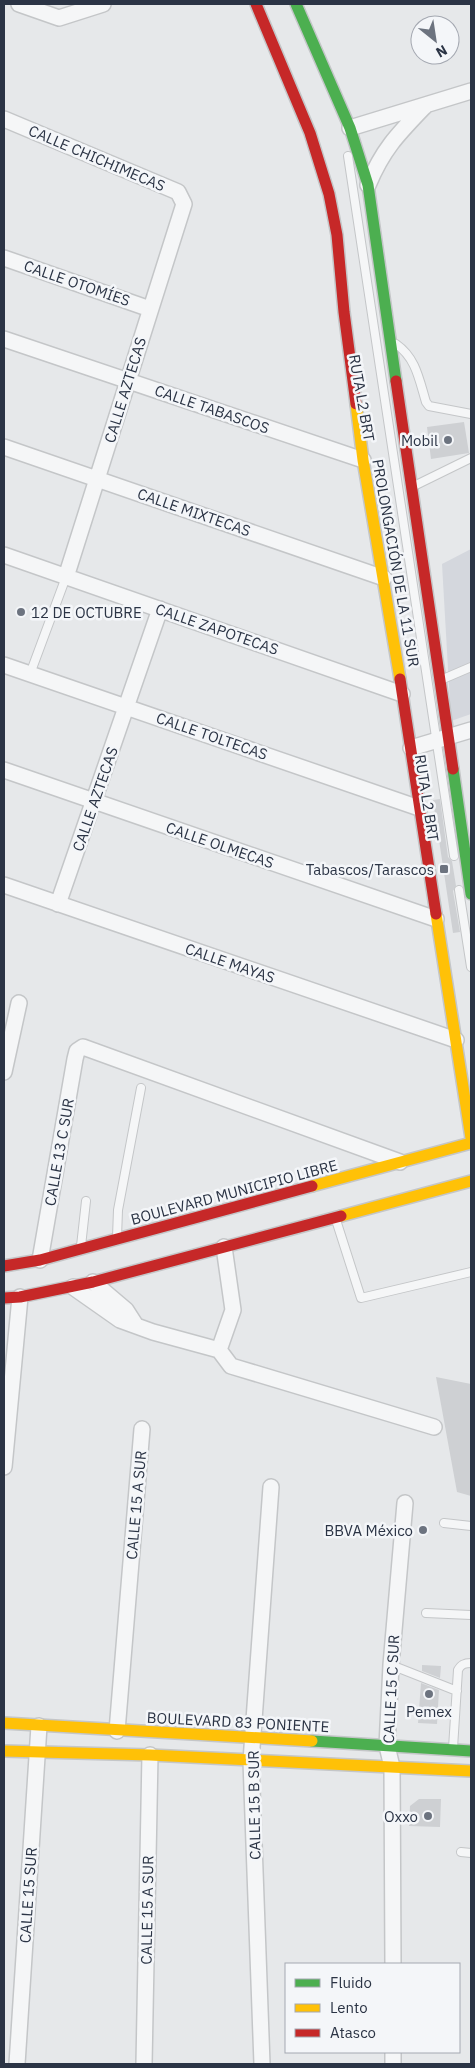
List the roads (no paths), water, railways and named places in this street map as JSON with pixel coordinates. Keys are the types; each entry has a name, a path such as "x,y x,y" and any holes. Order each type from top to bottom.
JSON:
{"main road":[{"name":"PROLONGACIÓN DE LA 11 SUR","path":"256,4 310,133 328,194 337,235 344,312 384,578 406,688 420,808 436,919 471,1138"},
{"name":"PROLONGACIÓN DE LA 11 SUR","path":"296,4 350,128 368,185 440,680 442,738 471,894"},
{"name":"BOULEVARD MUNICIPIO LIBRE","path":"4,1266 40,1260 117,1240 471,1142"},
{"path":"4,1298 20,1297 93,1282 471,1181"},
{"name":"BOULEVARD 83 PONIENTE","path":"4,1723 471,1751"},
{"path":"4,1751 150,1755 471,1771"}],"street":[{"path":"19,4 59,18 102,4"},
{"path":"350,128 471,92"},
{"path":"368,185 378,161 390,143 426,105"},
{"name":"CALLE CHICHIMECAS","path":"4,119 178,192 184,204"},
{"name":"CALLE AZTECAS","path":"66,577 184,204"},
{"name":"CALLE OTOMÍES","path":"4,258 150,309"},
{"name":"CALLE TABASCOS","path":"4,339 128,381 367,455"},
{"name":"CALLE MIXTECAS","path":"4,447 384,578"},
{"name":"CALLE ZAPOTECAS","path":"4,555 160,610 406,688"},
{"name":"CALLE AZTECAS","path":"58,904 160,610"},
{"name":"CALLE TOLTECAS","path":"4,665 420,808"},
{"path":"414,747 471,730"},
{"name":"CALLE OLMECAS","path":"4,770 436,919"},
{"name":"CALLE MAYAS","path":"4,885 456,1040"},
{"path":"4,1072 19,1003"},
{"name":"CALLE 13 C SUR","path":"40,1260 75,1059 77,1051 83,1047 400,1162"},
{"path":"218,1350 233,1310 224,1247"},
{"path":"93,1282 126,1310 135,1324"},
{"path":"73,1287 120,1320 153,1332 218,1350 232,1366 434,1427"},
{"path":"4,1467 20,1297"},
{"name":"CALLE 15 A SUR","path":"117,1731 142,1429"},
{"name":"CALLE 15 B SUR","path":"262,2064 251,1761 271,1487"},
{"name":"CALLE 15 C SUR","path":"393,1963 392,1767 387,1746 391,1665 405,1503"},
{"name":"CALLE 15 SUR","path":"17,2064 39,1726"},
{"name":"CALLE 15 A SUR","path":"144,2064 150,1755"}],"lane":[{"name":"RUTA L2 BRT","path":"346,144 442,738 456,868"},
{"name":"RUTA L2 BRT","path":"334,182 339,199 351,334 367,455"},
{"path":"391,340 412,358 426,402 430,406 471,414"},
{"path":"412,487 471,458"},
{"path":"30,674 66,577"},
{"path":"440,680 471,667"},
{"name":"RUTA L2 BRT","path":"414,747 432,830"},
{"path":"457,878 471,967"},
{"path":"117,1240 118,1210 141,1088"},
{"path":"81,1249 86,1201"},
{"path":"335,1218 361,1298 471,1272"},
{"path":"444,1523 471,1526"},
{"path":"426,1613 471,1616"},
{"path":"453,1750 456,1692 460,1666 465,1663 471,1663"},
{"path":"391,1665 456,1692"},
{"path":"461,1852 471,1853"}],"place":[{"name":"Mobil","path":"448,440"},
{"name":"12 DE OCTUBRE","path":"21,612"},
{"name":"Tabascos/Tarascos","path":"444,869"},
{"name":"BBVA México","path":"423,1530"},
{"name":"Pemex","path":"429,1694"},
{"name":"Oxxo","path":"428,1816"}]}
